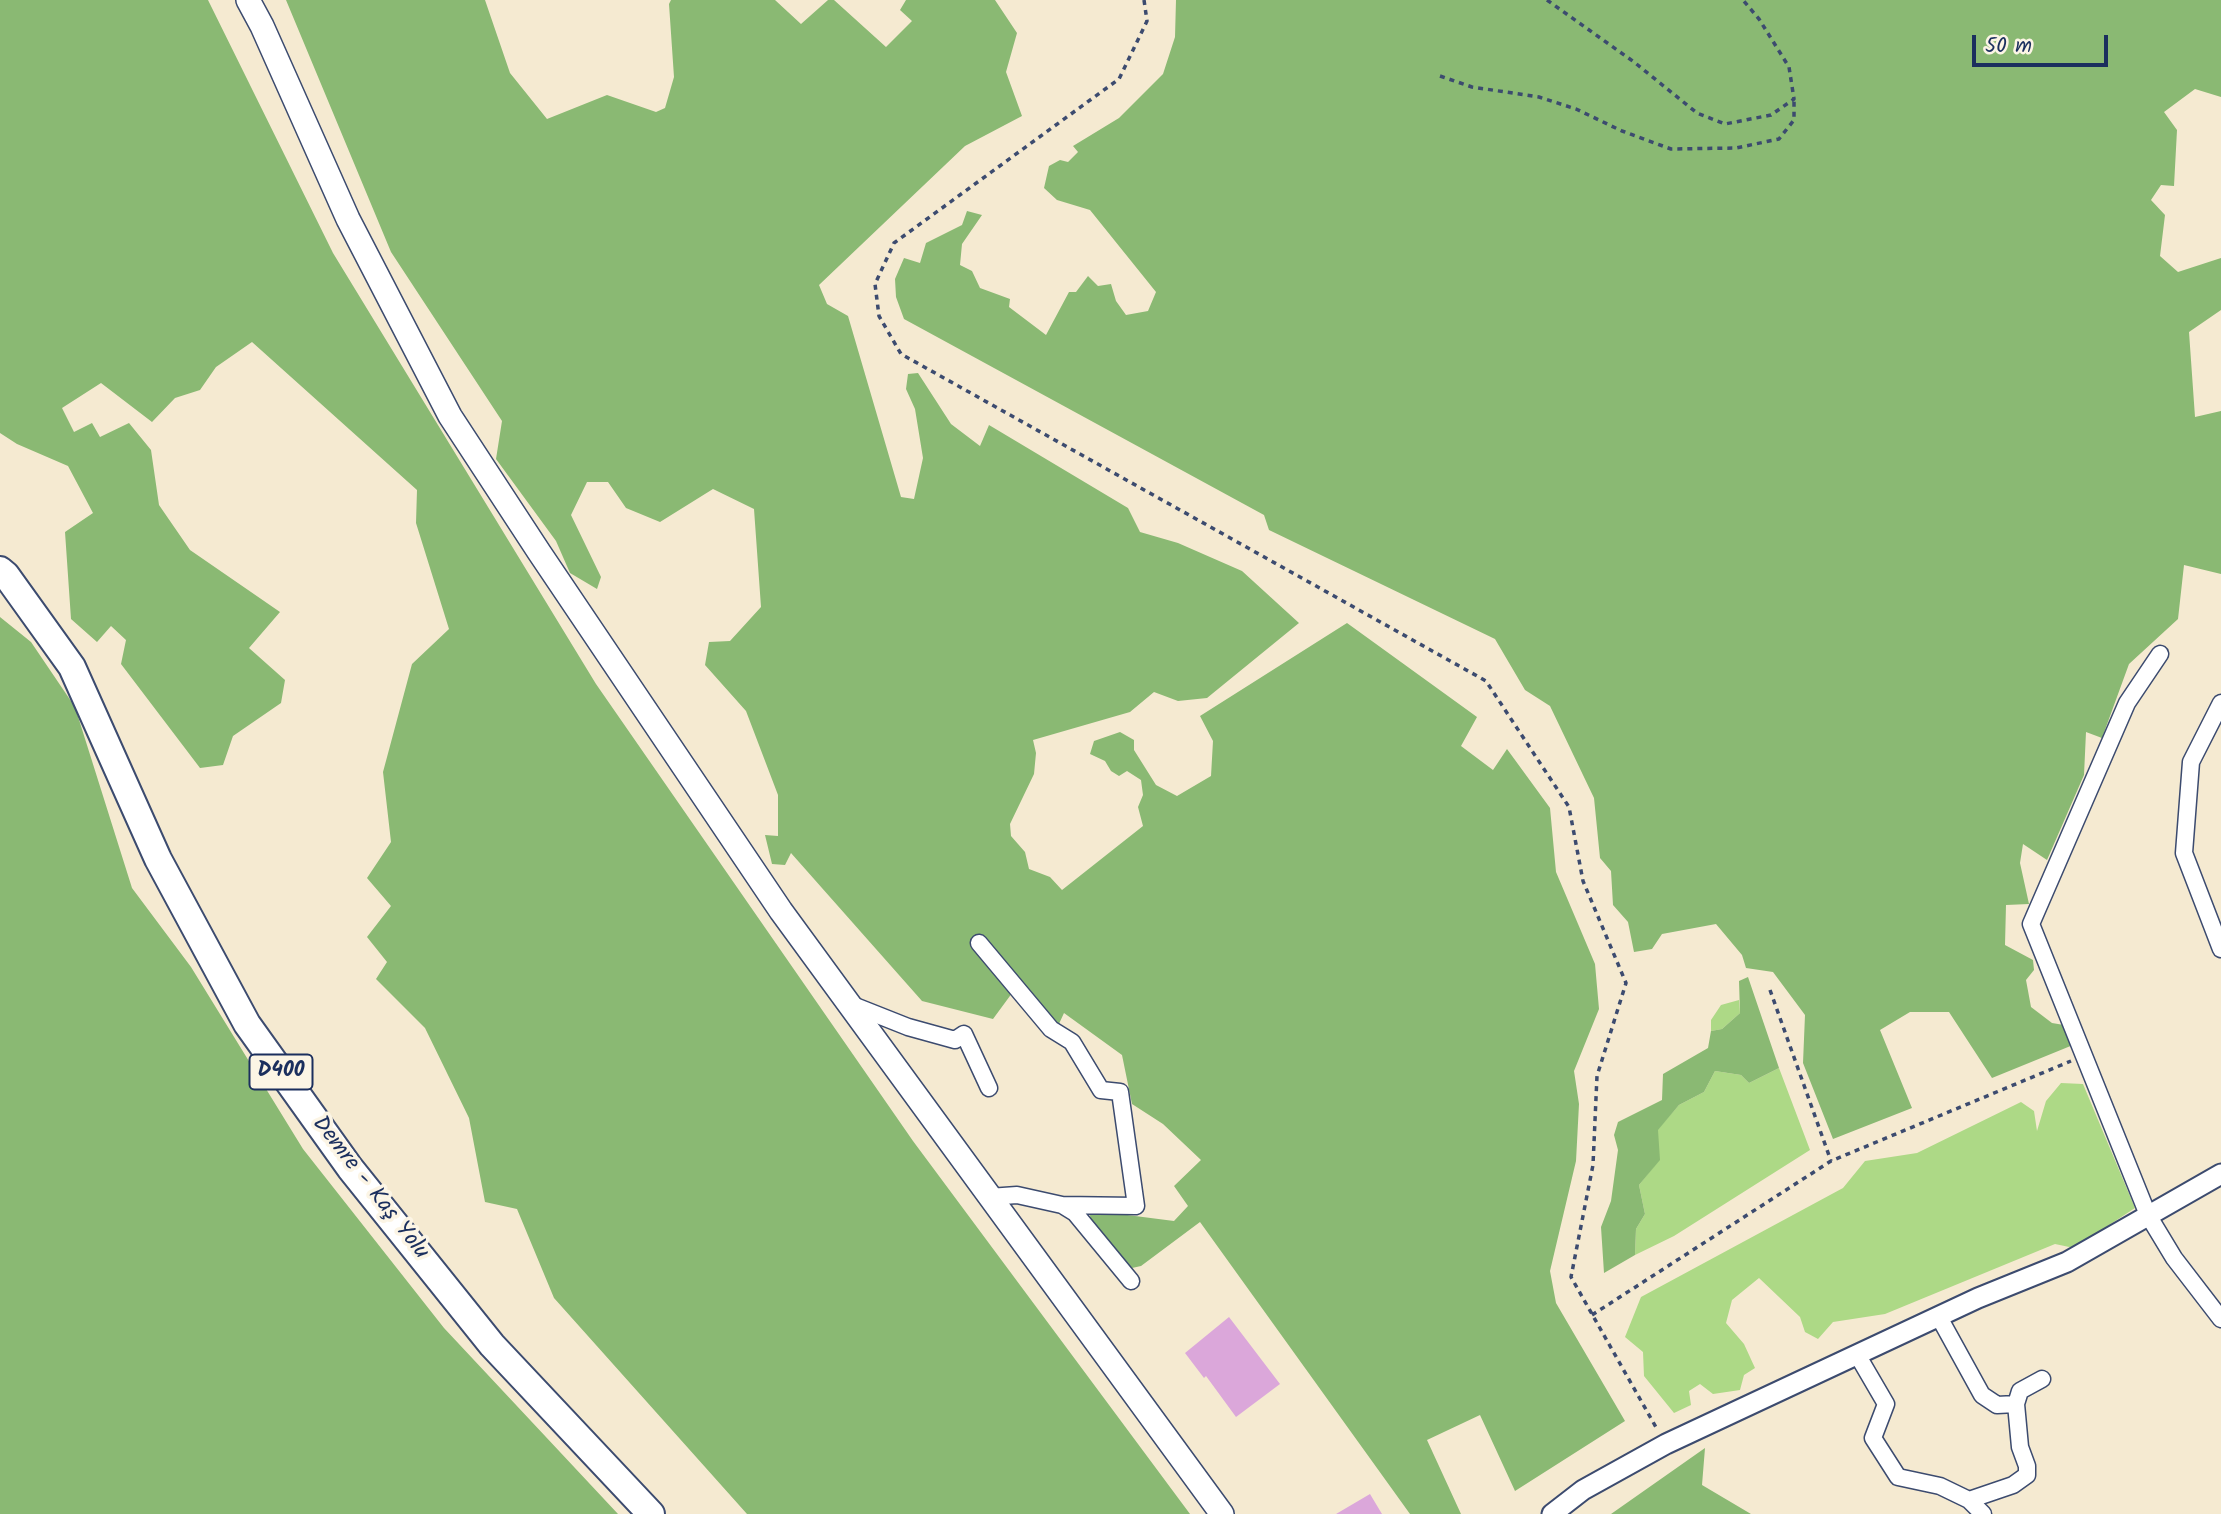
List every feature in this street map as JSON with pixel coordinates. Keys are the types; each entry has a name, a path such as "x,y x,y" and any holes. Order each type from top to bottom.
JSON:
{"highway":[{"name":"Demre - Kaş Yolu","path":"0,570 72,667 158,859 247,1024 350,1168 492,1345 651,1514"}],"main road":[{"path":"248,0 348,219 450,416 780,911 1222,1514"}],"street":[{"path":"2160,654 2127,703 2031,924 2148,1215 2174,1258 2221,1319"},
{"path":"2221,703 2191,762 2184,853 2221,949"},
{"path":"979,943 1051,1029 1072,1042 1101,1090 1120,1092 1136,1206 1062,1205 1017,1195 989,1197"},
{"path":"848,1003 955,1040 964,1034 989,1088"},
{"path":"1552,1514 1583,1490 1666,1444 1978,1298 2067,1262 2221,1174"},
{"path":"1062,1205 1075,1213 1131,1280"},
{"path":"1939,1317 1982,1395 1997,1405 2016,1404"},
{"path":"1858,1356 1886,1404 1873,1438 1898,1477 1940,1486 1969,1500 1983,1514"},
{"path":"1969,1500 2013,1485 2027,1475 2027,1466 2020,1447 2016,1404 2020,1391 2042,1379"}],"path":[{"path":"1144,0 1147,21 1119,79 894,243 875,284 879,316 901,354 1486,681 1569,807 1583,881 1626,983 1597,1076 1592,1165 1571,1277 1666,1444"},
{"path":"1547,0 1634,62 1697,113 1726,124 1771,115 1794,99"},
{"path":"1440,76 1472,86 1539,97 1576,109 1622,131 1671,149 1736,148 1779,139 1794,120 1789,67 1759,19 1743,0"},
{"path":"1770,990 1831,1161"},
{"path":"1592,1315 1831,1161 2084,1056"}],"green space":[{"path":"0,0 208,0 333,253 596,684 913,1141 1190,1514 747,1514 554,1298 517,1209 485,1202 469,1118 425,1028 376,979 387,962 367,937 391,906 367,878 391,842 383,772 412,664 449,629 416,523 417,490 252,342 216,367 200,390 175,398 152,422 101,383 62,408 74,432 92,423 100,437 129,423 151,450 159,505 190,550 280,612 249,648 285,680 281,703 233,736 223,765 200,768 121,664 126,640 111,626 97,642 71,619 65,532 93,513 68,466 17,444 0,433"},
{"path":"286,0 485,0 510,73 547,119 607,95 656,112 665,108 674,77 669,4 671,0 775,0 801,24 828,0 834,0 886,47 912,21 900,10 906,0 995,0 1017,33 1006,72 1022,116 965,146 819,285 827,304 848,316 901,497 914,499 923,458 915,409 906,389 908,374 918,373 951,424 980,446 989,425 1128,508 1140,532 1178,543 1242,571 1299,623 1207,698 1178,701 1154,692 1130,712 1033,740 1036,753 1034,774 1010,824 1011,836 1025,852 1029,869 1050,877 1062,890 1143,826 1138,807 1143,795 1141,780 1127,771 1119,776 1111,771 1105,761 1090,754 1094,741 1120,732 1134,740 1134,750 1156,785 1177,796 1211,776 1213,741 1200,716 1347,623 1477,717 1461,746 1493,770 1507,749 1550,808 1556,872 1595,964 1599,1009 1574,1071 1579,1104 1576,1161 1550,1271 1556,1303 1625,1421 1515,1491 1480,1415 1427,1440 1461,1514 1410,1514 1200,1222 1141,1266 1132,1268 1091,1223 1090,1215 1096,1211 1174,1221 1188,1206 1174,1186 1201,1160 1163,1124 1132,1104 1122,1055 1064,1013 1058,1026 1018,985 993,1019 922,1001 791,853 785,865 772,864 765,835 778,836 778,795 746,711 705,665 709,642 730,641 761,607 754,509 713,489 660,522 626,508 608,482 587,482 571,515 601,577 597,589 570,573 556,541 496,459 502,421 391,252"},
{"path":"1176,0 2221,0 2221,97 2195,89 2164,112 2177,130 2174,186 2161,185 2151,200 2165,215 2160,256 2178,272 2221,258 2221,310 2189,332 2195,417 2221,411 2221,574 2184,565 2178,619 2129,664 2102,738 2086,732 2084,775 2047,860 2023,844 2020,863 2029,904 2006,905 2005,945 2033,960 2034,970 2026,980 2031,1007 2052,1023 2064,1025 2073,1045 1992,1078 1949,1012 1910,1012 1880,1030 1912,1108 1833,1139 1803,1063 1805,1015 1773,972 1746,968 1742,955 1716,924 1662,934 1652,949 1634,952 1628,922 1613,905 1611,871 1600,858 1594,798 1550,706 1525,690 1495,639 1269,530 1264,515 904,319 896,297 895,279 904,258 920,263 926,243 962,225 967,211 982,215 962,244 960,265 972,271 980,288 1010,299 1009,307 1046,335 1069,292 1076,292 1088,276 1098,286 1111,284 1116,301 1126,315 1148,311 1156,292 1090,210 1057,200 1044,188 1049,166 1060,160 1068,162 1078,152 1073,146 1119,118 1163,74 1175,37"},
{"path":"0,617 31,642 75,707 132,888 191,967 303,1149 444,1328 618,1514 0,1514"},
{"path":"1748,977 1779,1068 1749,1083 1741,1075 1715,1071 1704,1092 1679,1105 1658,1130 1660,1160 1639,1185 1645,1214 1636,1229 1635,1255 1604,1273 1601,1227 1611,1201 1618,1150 1614,1135 1618,1122 1662,1100 1663,1074 1708,1048 1711,1031 1722,1029 1740,1013 1739,981"},
{"path":"1739,1000 1740,1013 1722,1029 1711,1031 1711,1020 1721,1005"},
{"path":"1779,1068 1810,1150 1674,1236 1635,1255 1636,1229 1645,1214 1639,1185 1659,1160 1657,1130 1679,1105 1704,1092 1715,1071 1741,1075 1749,1083"},
{"path":"2061,1083 2083,1084 2135,1208 2074,1248 2055,1244 1885,1314 1833,1322 1818,1339 1805,1332 1800,1317 1759,1278 1732,1300 1726,1323 1744,1344 1755,1368 1744,1375 1740,1390 1713,1394 1700,1384 1689,1391 1691,1405 1674,1413 1644,1376 1643,1352 1625,1337 1641,1297 1843,1188 1865,1161 1917,1153 2021,1102 2034,1111 2037,1131 2046,1101"},
{"path":"1705,1448 1702,1485 1751,1514 1611,1514"}],"building":[{"path":"1229,1317 1280,1384 1236,1417 1185,1353"},
{"path":"1370,1494 1382,1514 1336,1514"}]}
